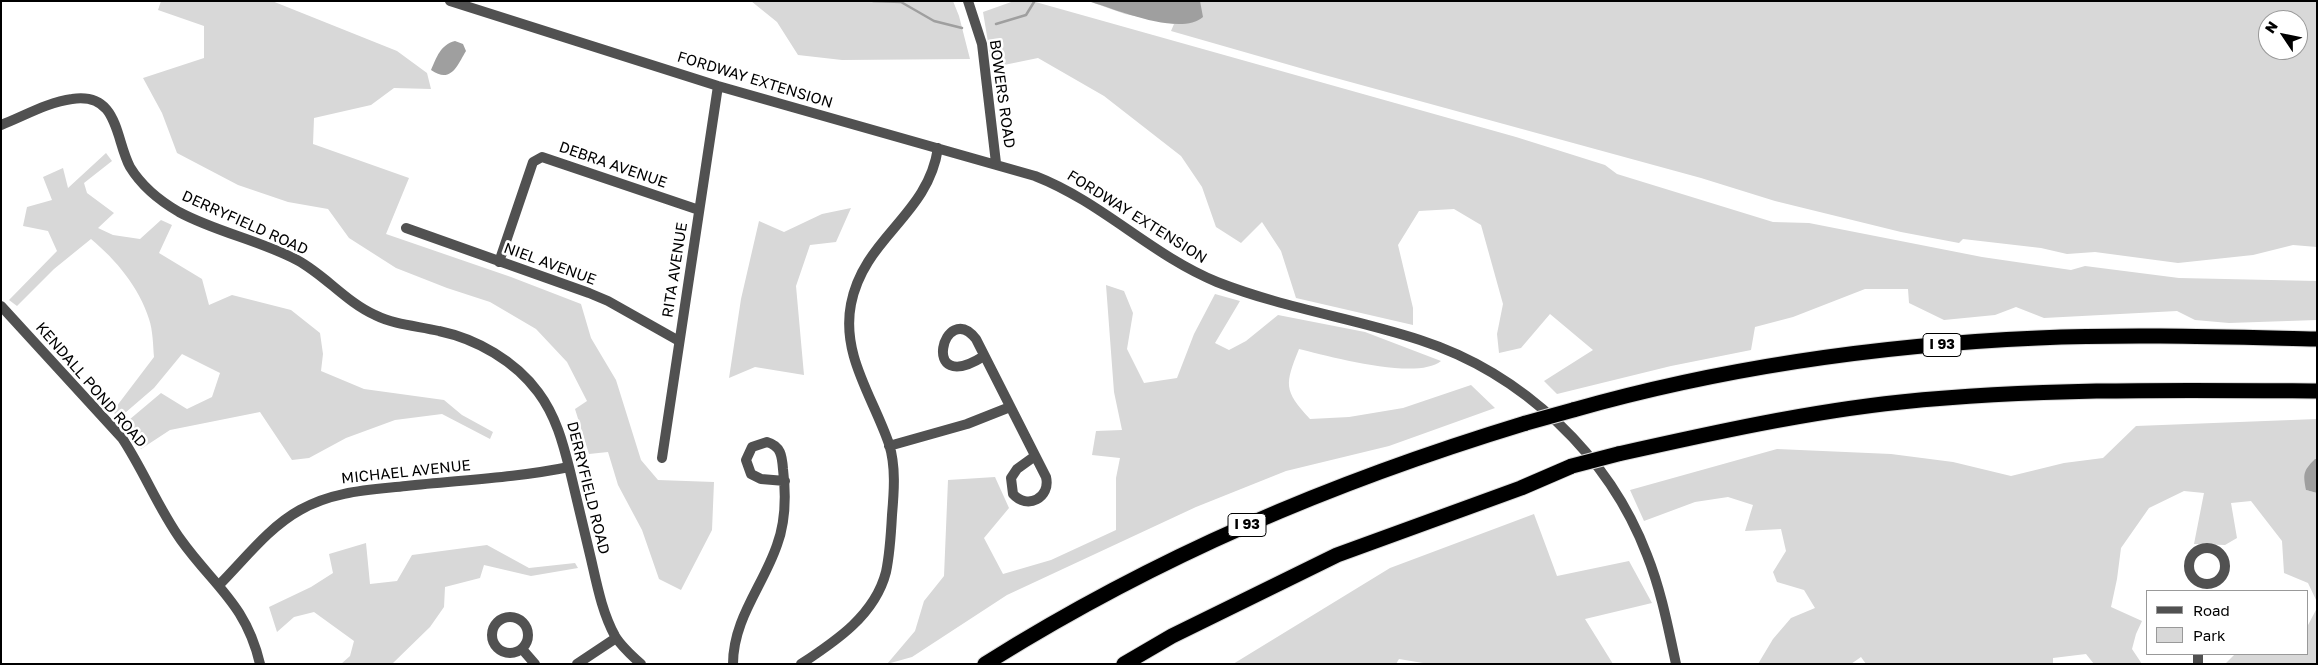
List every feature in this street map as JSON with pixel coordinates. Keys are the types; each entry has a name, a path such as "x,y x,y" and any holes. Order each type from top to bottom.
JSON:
{"highway":[{"name":"I 93","path":"984,664 1049,625 1129,581 1266,516 1392,466 1526,423 1659,388 1740,372 1828,358 1920,347 2009,340 2092,336 2317,339"},
{"path":"1124,664 1172,636 1337,555 1520,488 1572,466 1618,454 1802,416 1899,402 1997,394 2095,390 2317,391"}],"street":[{"name":"FORDWAY EXTENSION","path":"450,1 718,86 996,163 1035,176 1075,194 1164,254 1216,281 1281,302 1422,340 1476,363 1541,407 1576,440 1622,503 1638,533 1654,573 1676,664"},
{"name":"BOWERS ROAD","path":"968,1 982,44 996,163"},
{"name":"RITA AVENUE","path":"662,458 718,86"},
{"name":"DERRYFIELD ROAD","path":"1,125 72,99 92,100 101,104 114,118 126,156 135,174 150,191 174,208 295,259 323,276 352,301 376,316 454,335 489,350 513,366 531,383 550,411 558,429 569,467 600,598 616,638 641,664"},
{"path":"800,664 836,639 860,618 881,586 888,558 893,502 893,467 889,446 855,362 850,343 849,323 851,304 856,285 868,260 914,206 925,189 933,170 938,148"},
{"name":"DEBRA AVENUE","path":"498,262 533,162 537,158 542,157 699,210"},
{"name":"NIEL AVENUE","path":"406,228 608,301 679,341"},
{"name":"KENDALL POND ROAD","path":"1,306 122,438 139,463 181,540 219,585 246,622 260,664"},
{"path":"984,356 1046,477 1046,489 1042,496 1035,501 1022,501 1013,494 1010,486 1011,478 1017,469 1035,456"},
{"path":"889,446 967,424 1010,407"},
{"path":"733,664 734,646 739,627 780,536 784,515 785,481 782,458 777,447 763,442 752,447 746,460 751,474 761,479 785,481"},
{"name":"MICHAEL AVENUE","path":"219,585 282,523 298,511 331,496 368,490 534,474 569,467"},
{"path":"577,664 616,638"},
{"path":"522,649 535,664"}],"green space":[{"path":"161,1 272,1 397,51 427,73 431,89 394,88 371,105 314,118 313,144 409,178 386,234 511,277 581,304 591,338 616,380 641,460 658,480 714,482 712,530 681,590 659,579 642,530 618,485 608,452 589,454 575,409 587,401 567,362 536,329 490,302 396,268 349,238 328,209 288,202 238,185 177,153 162,113 143,78 204,58 204,26 158,10"},
{"path":"751,1 953,1 959,16 970,59 842,60 798,55 777,22"},
{"path":"1014,1 1032,1 1516,137 1605,165 1617,174 1773,222 1809,223 1982,257 2071,270 2085,266 2179,278 2317,281 2317,320 2229,323 2195,320 2177,311 2044,318 2016,307 1995,315 1944,320 1909,303 1908,289 1865,289 1793,317 1755,327 1751,350 1671,366 1557,394 1544,381 1593,350 1550,314 1521,348 1499,353 1497,334 1503,304 1481,225 1454,209 1419,211 1398,245 1413,308 1413,325 1296,298 1281,251 1262,222 1241,243 1216,227 1202,187 1181,156 1104,96 1038,58 1004,65 990,54 983,12"},
{"path":"1088,1 2317,1 2317,247 2293,245 2253,255 2178,263 2095,252 2067,254 2041,248 1963,239 1959,243 1901,232 1775,201 1701,178 1321,74 1171,31 1174,24 1125,14"},
{"path":"106,153 112,161 84,183 87,193 114,213 98,228 113,235 140,239 161,220 172,225 159,253 202,279 209,305 232,295 291,310 320,333 323,354 321,371 364,389 444,400 462,415 493,432 490,439 442,414 395,420 346,438 309,458 292,460 260,412 170,430 141,449 123,425 161,393 187,409 212,397 220,373 182,354 154,388 118,419 113,411 154,357 152,333 145,307 133,285 118,265 91,239 54,269 17,306 9,300 57,251 48,231 23,226 27,207 52,200 43,177 63,168 68,188"},
{"path":"851,208 836,242 810,245 796,286 804,375 755,367 729,378 741,299 759,221 784,232 822,214"},
{"path":"1106,285 1124,291 1133,313 1127,349 1144,383 1177,378 1194,334 1215,294 1240,301 1215,343 1229,350 1246,341 1278,315 1365,332 1441,361 1429,367 1413,369 1393,368 1350,361 1299,349 1291,371 1289,386 1295,401 1310,419 1349,417 1403,408 1471,385 1495,408 1389,446 1286,471 1196,507 1007,595 912,657 887,664 915,631 924,601 944,576 948,480 995,477 1009,508 984,538 1003,574 1051,560 1116,530 1116,478 1120,458 1092,455 1096,431 1122,430 1114,392"},
{"path":"2317,419 2317,459 2306,490 2317,493 2317,602 2308,583 2284,573 2282,541 2251,501 2231,503 2237,538 2225,545 2194,544 2204,493 2184,491 2149,508 2121,548 2111,607 2142,621 2132,649 2142,664 2094,664 2086,654 2053,658 2053,664 1866,664 1861,657 1851,664 1758,664 1773,639 1791,618 1815,608 1804,590 1777,582 1773,572 1786,551 1781,529 1745,531 1753,505 1728,497 1695,502 1644,521 1630,490 1777,449 1891,454 1953,462 2011,476 2064,463 2103,458 2136,426"},
{"path":"1534,514 1557,576 1629,561 1652,603 1585,619 1613,664 1429,664 1399,659 1396,664 1233,664 1390,568"},
{"path":"366,543 370,584 397,581 412,555 487,545 529,568 575,563 578,568 531,576 484,565 480,578 445,587 444,607 430,627 392,664 341,664 350,656 354,641 314,612 294,617 277,632 269,607 311,587 333,573 329,554"},
{"path":"2317,608 2317,664 2225,664 2234,655 2308,655 2308,625"}],"shaded area":[{"path":"1088,1 1200,1 1203,17 1193,22 1179,24 1164,23 1147,20"},
{"path":"455,41 463,44 466,51 453,71 444,75 431,70 442,49"},
{"path":"2317,459 2317,493 2306,490 2304,480 2306,470"}],"waterway":[{"path":"873,1 901,2 934,21 962,28"},
{"path":"996,24 1026,15 1034,2"}]}
